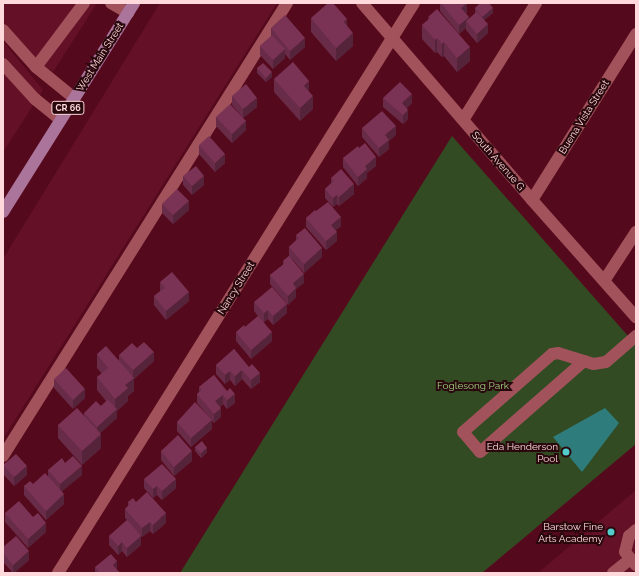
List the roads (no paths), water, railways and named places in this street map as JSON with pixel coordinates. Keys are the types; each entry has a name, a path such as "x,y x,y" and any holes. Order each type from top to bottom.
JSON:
{"main road":[{"name":"West Main Street","path":"3,212 131,8"}],"street":[{"path":"36,67 84,3"},
{"path":"111,3 131,8"},
{"path":"3,456 287,3"},
{"name":"South Avenue G","path":"362,3 532,200 636,317"},
{"name":"Nancy Street","path":"58,573 414,3"},
{"path":"463,120 536,3"},
{"path":"3,30 36,67 74,98"},
{"name":"Buena Vista Street","path":"532,200 636,34"},
{"path":"3,64 35,99 61,120"},
{"path":"604,281 636,232"},
{"path":"584,361 480,452 463,432 552,354 558,353 584,361 593,364 606,362 636,336"},
{"path":"613,573 633,562 625,552 629,536 636,530"}],"water":[{"path":"605,408 619,423 582,472 553,437"}],"place":[{"name":"Eda Henderson Pool","path":"566,452"},
{"name":"Barstow Fine Arts Academy","path":"611,532"}],"park label":[{"name":"Foglesong Park","path":"473,386"}]}
